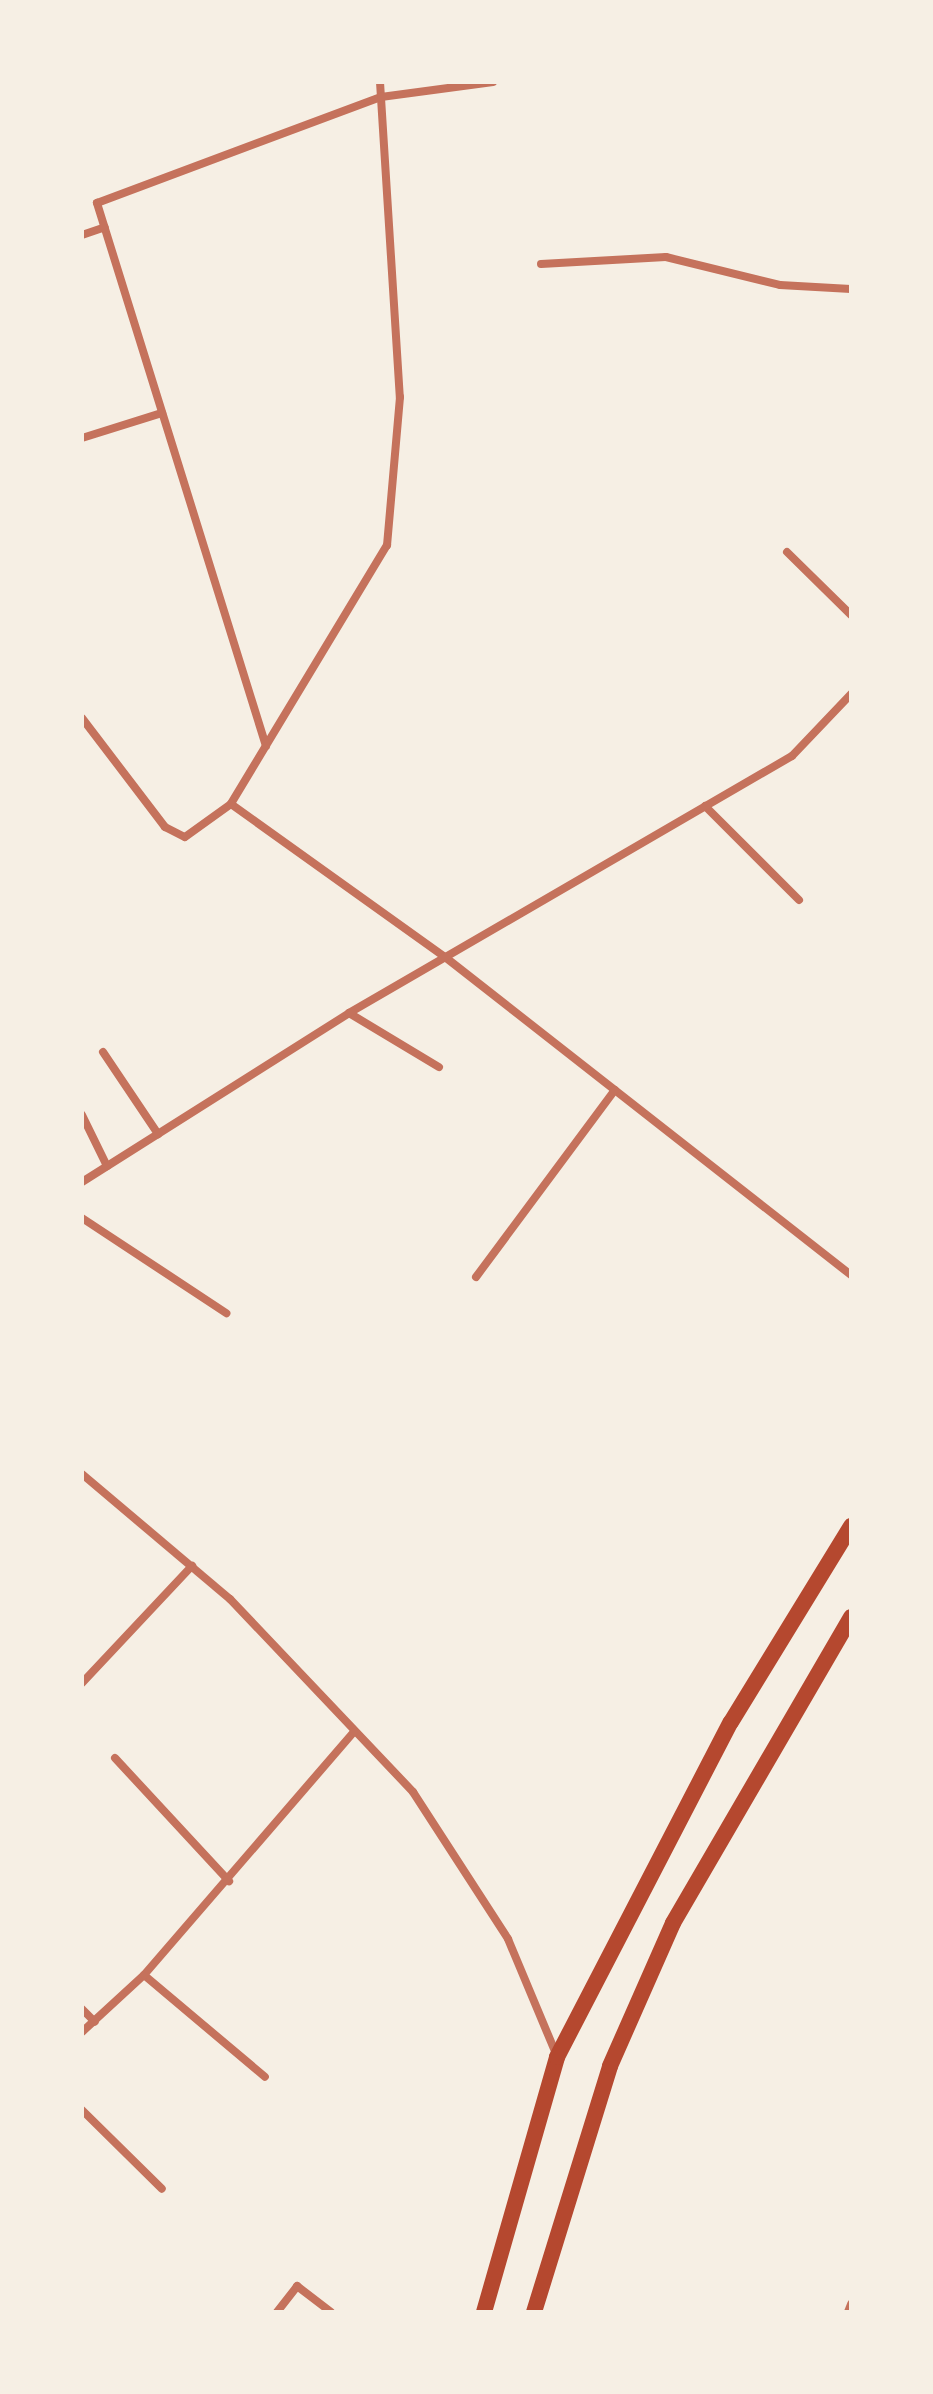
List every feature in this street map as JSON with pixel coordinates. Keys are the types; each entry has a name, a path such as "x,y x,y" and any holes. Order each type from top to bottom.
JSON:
{"main road":[{"path":"484,2312 557,2057 731,1722 851,1526"},
{"path":"534,2312 610,2066 673,1923 851,1617"}],"street":[{"path":"82,718 165,827 185,837 231,804 387,545 400,397 380,82"},
{"path":"266,746 97,203 381,97 493,82"},
{"path":"82,235 105,227"},
{"path":"541,264 666,257 780,285 851,289"},
{"path":"82,438 162,413"},
{"path":"787,552 851,615"},
{"path":"82,1182 349,1013 792,756 851,694"},
{"path":"231,804 445,957 851,1275"},
{"path":"705,806 799,900"},
{"path":"349,1013 439,1067"},
{"path":"103,1052 158,1134"},
{"path":"476,1277 615,1090"},
{"path":"82,1115 107,1166"},
{"path":"82,1218 226,1313"},
{"path":"82,1474 192,1566 413,1792 508,1939 557,2057"},
{"path":"82,1683 192,1566"},
{"path":"82,2032 144,1975 229,1881 354,1732"},
{"path":"115,1758 229,1881"},
{"path":"144,1975 265,2077"},
{"path":"82,2009 95,2022"},
{"path":"82,2110 162,2189"},
{"path":"277,2312 297,2286 331,2312"},
{"path":"848,2312 851,2304"}]}
